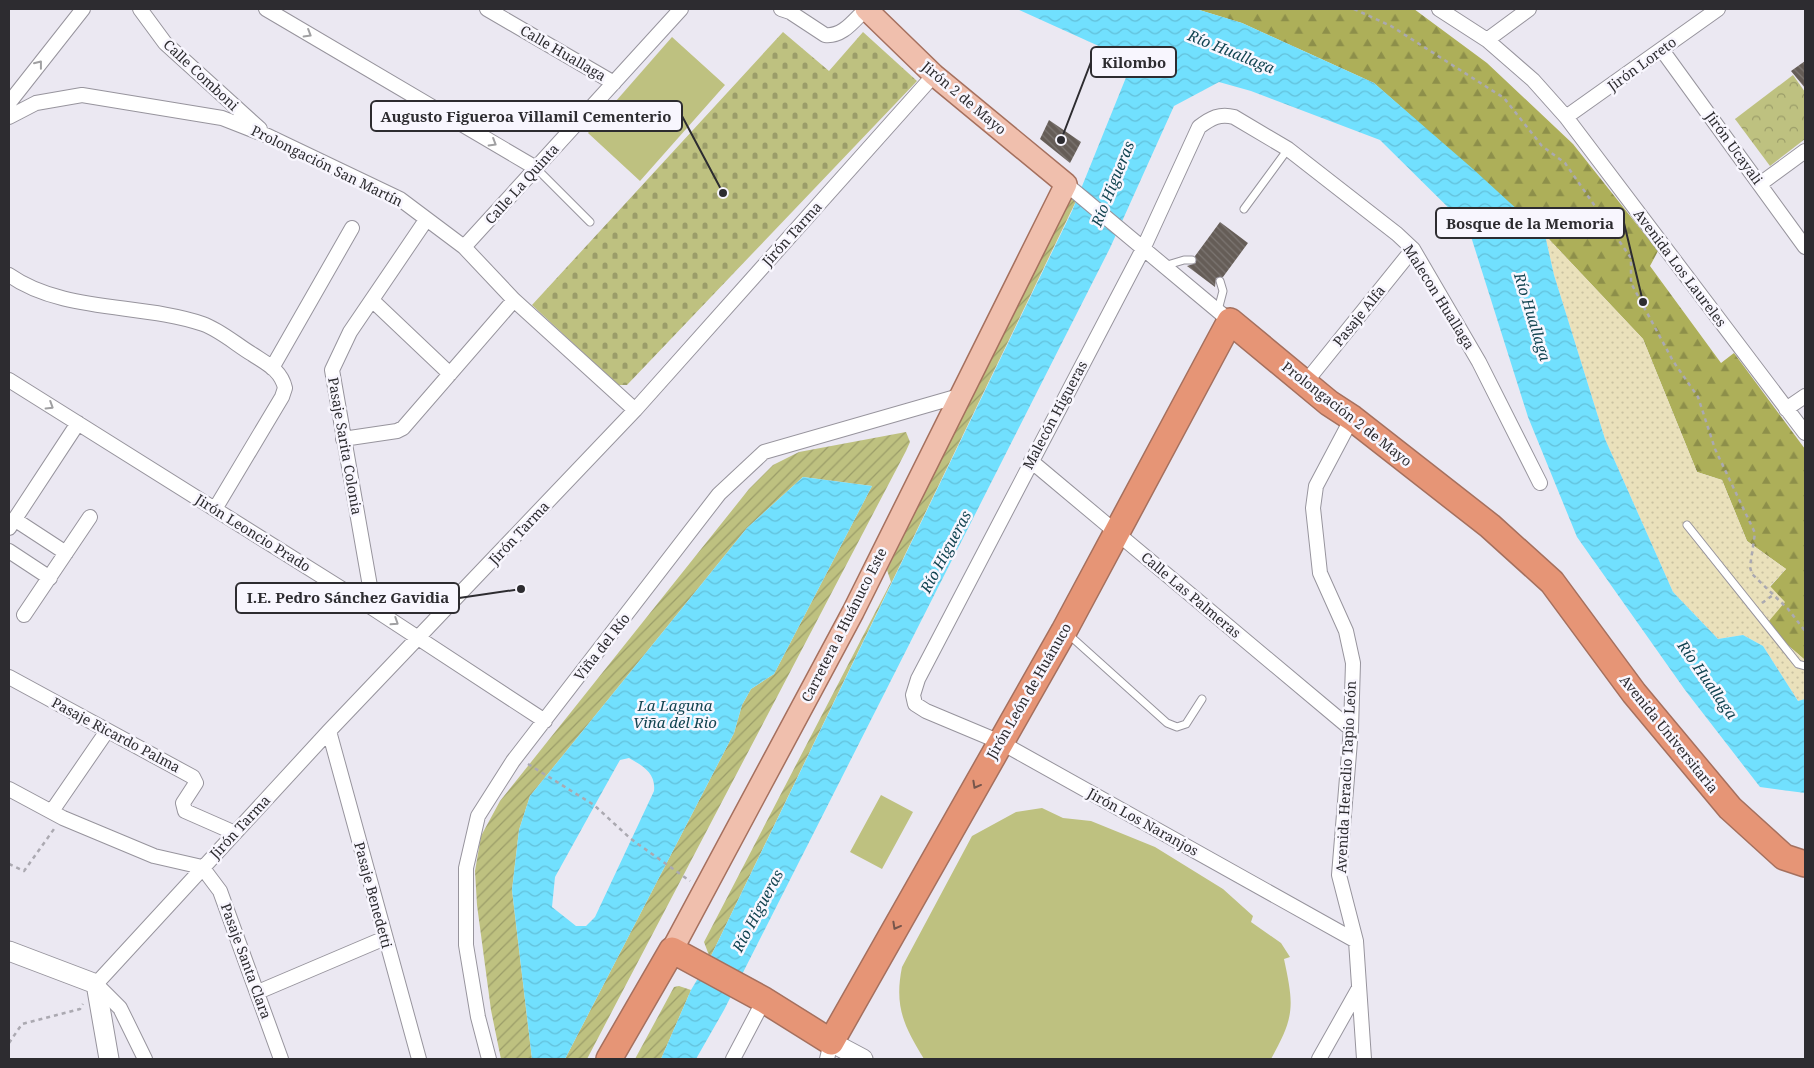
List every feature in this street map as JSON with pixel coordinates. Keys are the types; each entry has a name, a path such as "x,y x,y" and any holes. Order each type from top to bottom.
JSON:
{"highway":[{"name":"Prolongación 2 de Mayo","path":"1224,316 1305,383 1490,526 1552,582"},
{"name":"Jirón León de Huánuco","path":"829,1050 1118,532 1224,316"},
{"name":"Avenida Universitaria","path":"1552,582 1634,693 1730,808 1784,857 1805,864"},
{"path":"672,950 757,997 829,1050"},
{"name":"Carretera a Huánuco Este","path":"609,1059 672,950"}],"main road":[{"name":"Jirón 2 de Mayo","path":"866,9 934,75 1071,188"},
{"name":"Carretera a Huánuco Este","path":"672,950 853,612 959,396 1071,188"}],"street":[{"path":"9,103 83,9"},
{"name":"Calle Comboni","path":"140,9 165,43 268,136"},
{"path":"266,9 536,168"},
{"name":"Calle Huallaga","path":"487,9 614,83"},
{"name":"Calle La Quinta","path":"464,247 681,9"},
{"path":"781,9 829,36 841,32 866,9"},
{"name":"Avenida Los Laureles","path":"1439,9 1487,40 1532,80 1566,117 1805,433"},
{"path":"1487,40 1529,9"},
{"name":"Jirón Loreto","path":"1566,117 1718,9"},
{"name":"Jirón Ucayali","path":"1662,50 1805,247"},
{"name":"Jirón Tarma","path":"96,984 329,731 420,638 635,410 934,75"},
{"name":"Prolongación San Martín","path":"9,117 36,103 82,95 222,118 268,136 400,199 464,247 514,300 635,410"},
{"name":"Malecon Huallaga","path":"1211,118 1227,115 1234,117 1288,150 1397,234 1413,249 1479,362 1540,483"},
{"name":"Malecón Higueras","path":"926,711 915,704 913,695 918,679 1140,247 1199,127 1211,118"},
{"path":"1760,184 1805,151"},
{"name":"Prolongación 2 de Mayo","path":"1071,188 1163,267 1224,316"},
{"name":"Pasaje Sarita Colonia","path":"374,609 332,370 350,332 373,301 426,220"},
{"path":"272,368 352,228"},
{"name":"Pasaje Alfa","path":"1305,383 1413,249"},
{"path":"9,275 20,283 56,298 129,308 205,324 279,372 285,388 282,397 215,509"},
{"path":"343,438 397,432 514,300"},
{"path":"373,301 450,374"},
{"name":"Jirón Leoncio Prado","path":"9,380 420,638 545,721"},
{"name":"Viña del Río","path":"489,1059 478,1017 466,946 466,868 478,816 516,757 719,494 764,452 959,396"},
{"path":"1786,409 1805,396"},
{"name":"Avenida Heraclio Tapio León","path":"1352,418 1316,486 1313,508 1320,574 1346,631 1353,663 1351,729 1339,875 1356,941 1364,1059"},
{"path":"66,553 12,524 78,423"},
{"name":"Calle Las Palmeras","path":"1031,461 1351,729"},
{"path":"24,616 90,517"},
{"path":"9,551 50,578"},
{"name":"Pasaje Ricardo Palma","path":"9,677 193,777 196,783 183,803 185,811 235,833"},
{"name":"Jirón Los Naranjos","path":"926,711 1000,742 1356,941"},
{"path":"57,815 107,731"},
{"name":"Pasaje Benedetti","path":"329,731 418,1059"},
{"path":"9,789 57,815 154,856 202,868"},
{"name":"Pasaje Santa Clara","path":"202,868 220,891 281,1059"},
{"path":"258,992 385,938"},
{"path":"9,951 96,984 120,1008 145,1059"},
{"path":"96,984 109,1059"},
{"path":"1319,1059 1359,988"},
{"path":"733,1059 757,997"},
{"path":"829,1050 863,1059"}],"lane":[{"path":"1244,209 1288,150"},
{"path":"536,168 590,222"},
{"path":"1163,267 1184,260 1192,260"},
{"path":"1220,281 1223,291 1224,316"},
{"path":"1687,525 1798,664 1805,666"},
{"path":"1064,631 1167,723 1177,727 1186,724 1202,699"}],"path":[{"path":"1354,9 1391,26 1504,98 1542,146 1565,163 1631,258 1630,283 1672,361 1698,397 1715,449 1755,533 1750,567 1752,574 1788,609 1805,631"},
{"path":"516,757 594,805 631,839 703,890"},
{"path":"9,864 24,871 57,815"},
{"path":"9,1043 22,1024 80,1009 96,984"}],"green space":[{"path":"1196,9 1414,9 1487,63 1573,144 1658,251 1650,266 1721,363 1734,353 1805,449 1805,660 1783,641 1769,621 1770,587 1786,569 1747,541 1722,480 1697,472 1643,339 1545,235 1374,83 1242,23"},
{"path":"783,32 829,71 863,32 917,81 627,385 618,385 532,305"},
{"path":"672,37 725,85 640,181 588,133"},
{"path":"1793,75 1805,92 1805,139 1770,166 1735,119"},
{"path":"1070,195 1079,195 710,958 704,942 891,582 887,570"},
{"path":"906,432 910,442 906,451 587,1059 565,1059 734,733 742,705 751,689 774,674 872,486 803,477 747,528 530,796 519,830 512,890 532,1059 501,1059 491,1010 477,905 475,871 481,836 500,801 749,489 773,465 799,452"},
{"path":"881,795 913,812 882,869 850,852"},
{"path":"1042,808 1063,818 1091,821 1155,847 1223,889 1253,916 1251,922 1281,943 1290,957 1284,959 1291,1000 1285,1032 1271,1059 924,1059 906,1026 900,1005 899,994 902,967 972,836 1016,812"},
{"path":"679,986 691,990 661,1059 635,1059 674,987"}],"sand":[{"path":"1545,235 1643,339 1697,472 1722,480 1747,541 1786,569 1770,586 1785,602 1769,621 1783,641 1805,660 1805,699 1798,701 1763,646 1743,635 1718,639 1673,592 1605,439 1554,275"}],"water":[{"path":"1017,9 1196,9 1242,23 1374,83 1545,235 1554,275 1605,439 1673,592 1718,639 1743,635 1763,646 1798,701 1805,699 1805,793 1760,787 1685,690 1577,537 1528,417 1468,227 1380,140 1251,91 1219,82 1174,106 1110,248 724,1010 696,1059 661,1059 691,990 710,958 1072,211 1127,75 1123,57"},
{"name":"La Laguna Viña del Rio","path":"803,477 872,486 774,674 751,689 742,705 734,733 565,1059 532,1059 512,890 519,830 530,796 747,528","holes":["629,758 648,771 653,779 654,791 595,917 586,926 576,926 552,907 555,877 620,760"]}],"building":[{"path":"1805,61 1805,88 1791,71"},
{"path":"1049,120 1081,142 1070,163 1040,139"},
{"path":"1220,222 1248,243 1223,277 1216,278 1215,287 1187,266 1196,263 1195,256"}],"place":[{"name":"Kilombo","path":"1061,140"},
{"name":"Augusto Figueroa Villamil Cementerio","path":"723,193"},
{"name":"Bosque de la Memoria","path":"1643,302"},
{"name":"I.E. Pedro Sánchez Gavidia","path":"521,589"}],"water label":[{"name":"Río Huallaga","path":"1231,52"},
{"name":"Río Higueras","path":"1113,184"},
{"name":"Río Huallaga","path":"1532,317"},
{"name":"Río Higueras","path":"946,552"},
{"name":"Río Huallaga","path":"1707,680"},
{"name":"Río Higueras","path":"758,911"}]}
